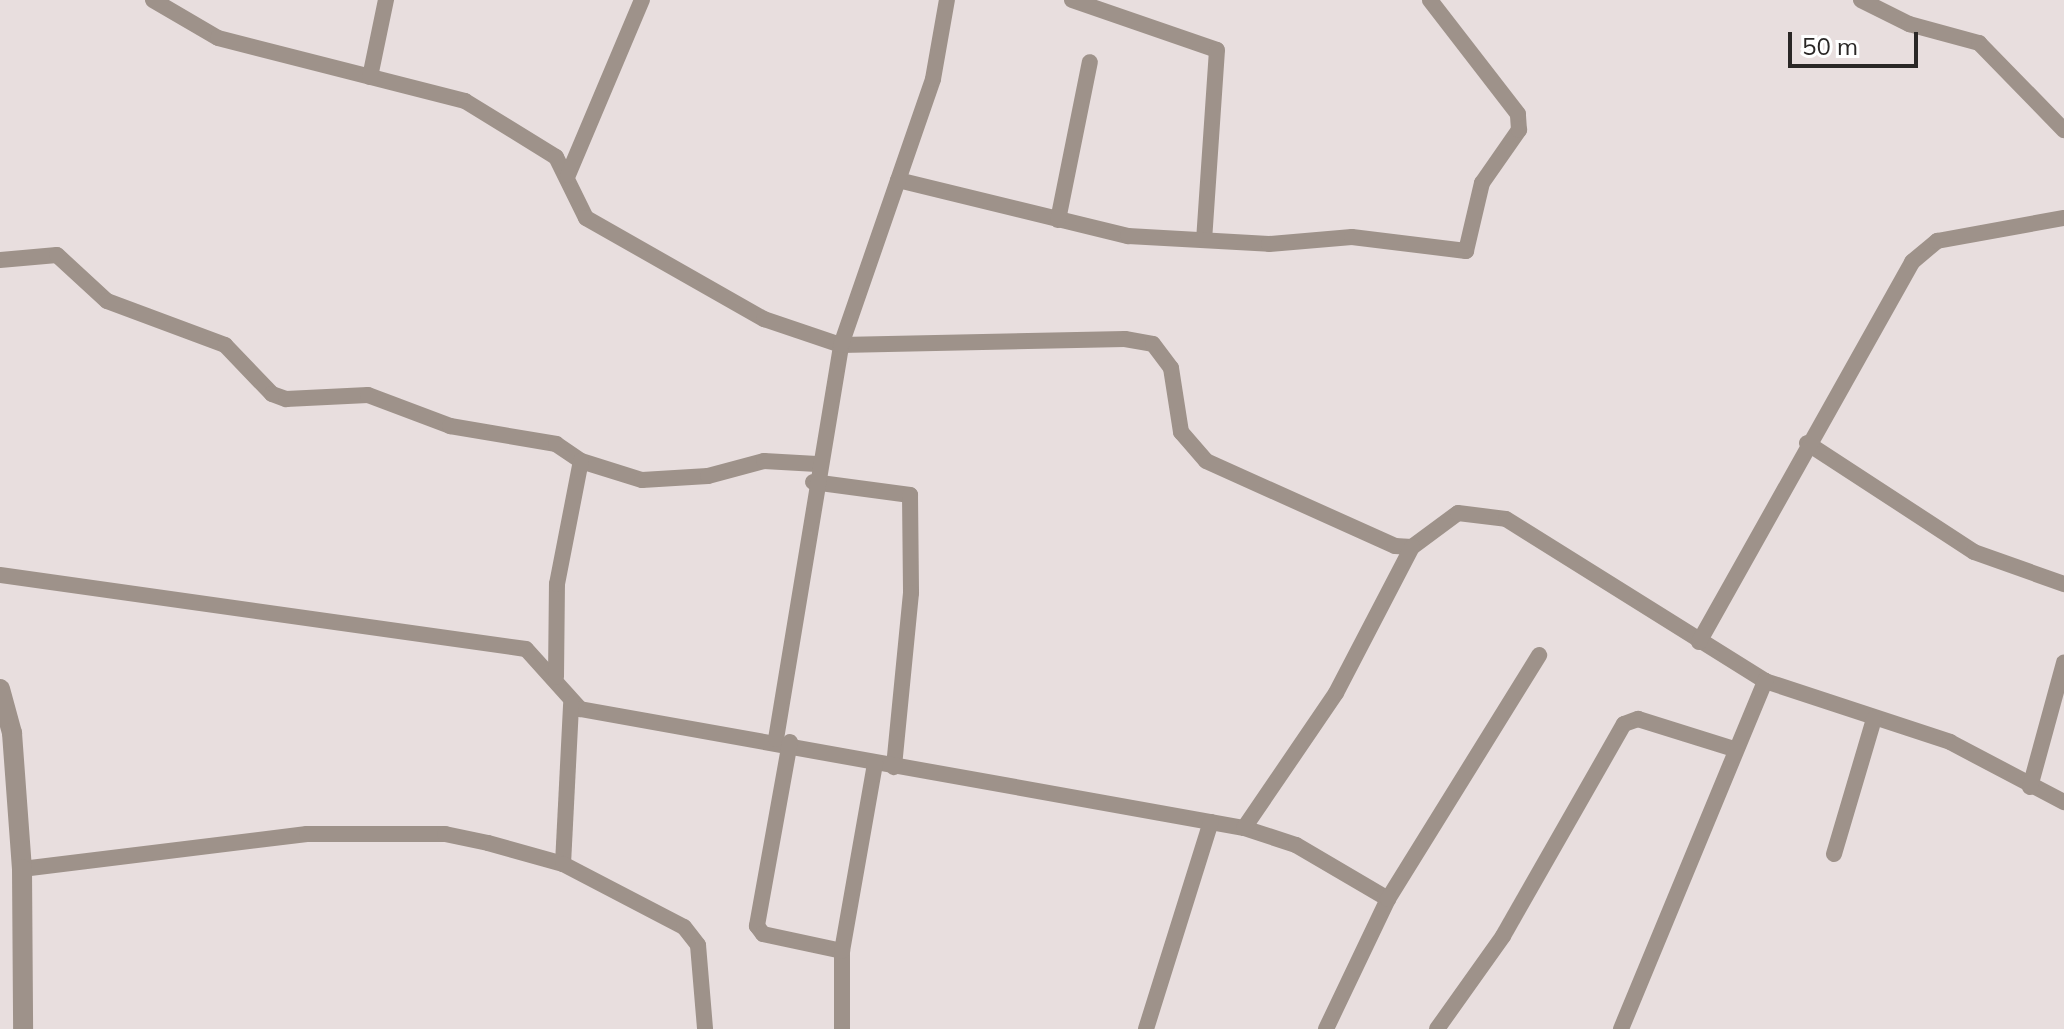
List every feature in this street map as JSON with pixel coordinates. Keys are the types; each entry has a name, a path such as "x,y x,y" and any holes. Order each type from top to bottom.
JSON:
{"street":[{"path":"153,0 218,38 465,101 537,142 568,175 576,205 599,226 764,319 841,345 1125,339 1153,344 1171,368 1181,432 1206,461 1395,546 1412,547"},
{"path":"370,77 386,0"},
{"path":"568,175 642,0"},
{"path":"842,951 763,934 757,926 783,740 813,482 841,345 933,79 947,0"},
{"path":"1072,0 1217,50 1204,239"},
{"path":"898,180 1128,236 1204,239 1352,237 1466,251 1474,242 1482,183 1519,130 1518,114 1430,0"},
{"path":"1861,0 1909,24 1979,43 2064,130"},
{"path":"1058,220 1090,62"},
{"path":"1699,642 1807,443 1925,248 2064,218"},
{"path":"0,260 57,255 107,301 225,345 272,394 368,395 450,426 556,444 581,461 642,480 708,476 764,461 817,464"},
{"path":"1807,443 1974,552 2064,584"},
{"path":"556,677 557,584 581,461"},
{"path":"813,482 910,495 911,593 894,767"},
{"path":"1244,828 1336,693 1412,547 1458,513 1506,519 1765,681 1950,742 2030,787 2064,802"},
{"path":"0,575 526,649 556,677 571,704 563,864"},
{"path":"1326,1029 1388,899 1539,655"},
{"path":"2030,787 2064,663"},
{"path":"1621,1029 1734,749 1765,681"},
{"path":"0,691 22,869 23,1029"},
{"path":"571,704 783,740 894,767 1244,828 1296,845 1388,899"},
{"path":"1437,1029 1503,936 1624,724 1638,719 1734,749"},
{"path":"1834,854 1874,719"},
{"path":"842,1029 842,951 875,763"},
{"path":"1146,1029 1211,822"},
{"path":"22,869 307,834 445,834 563,864 693,935 705,1029"}]}
